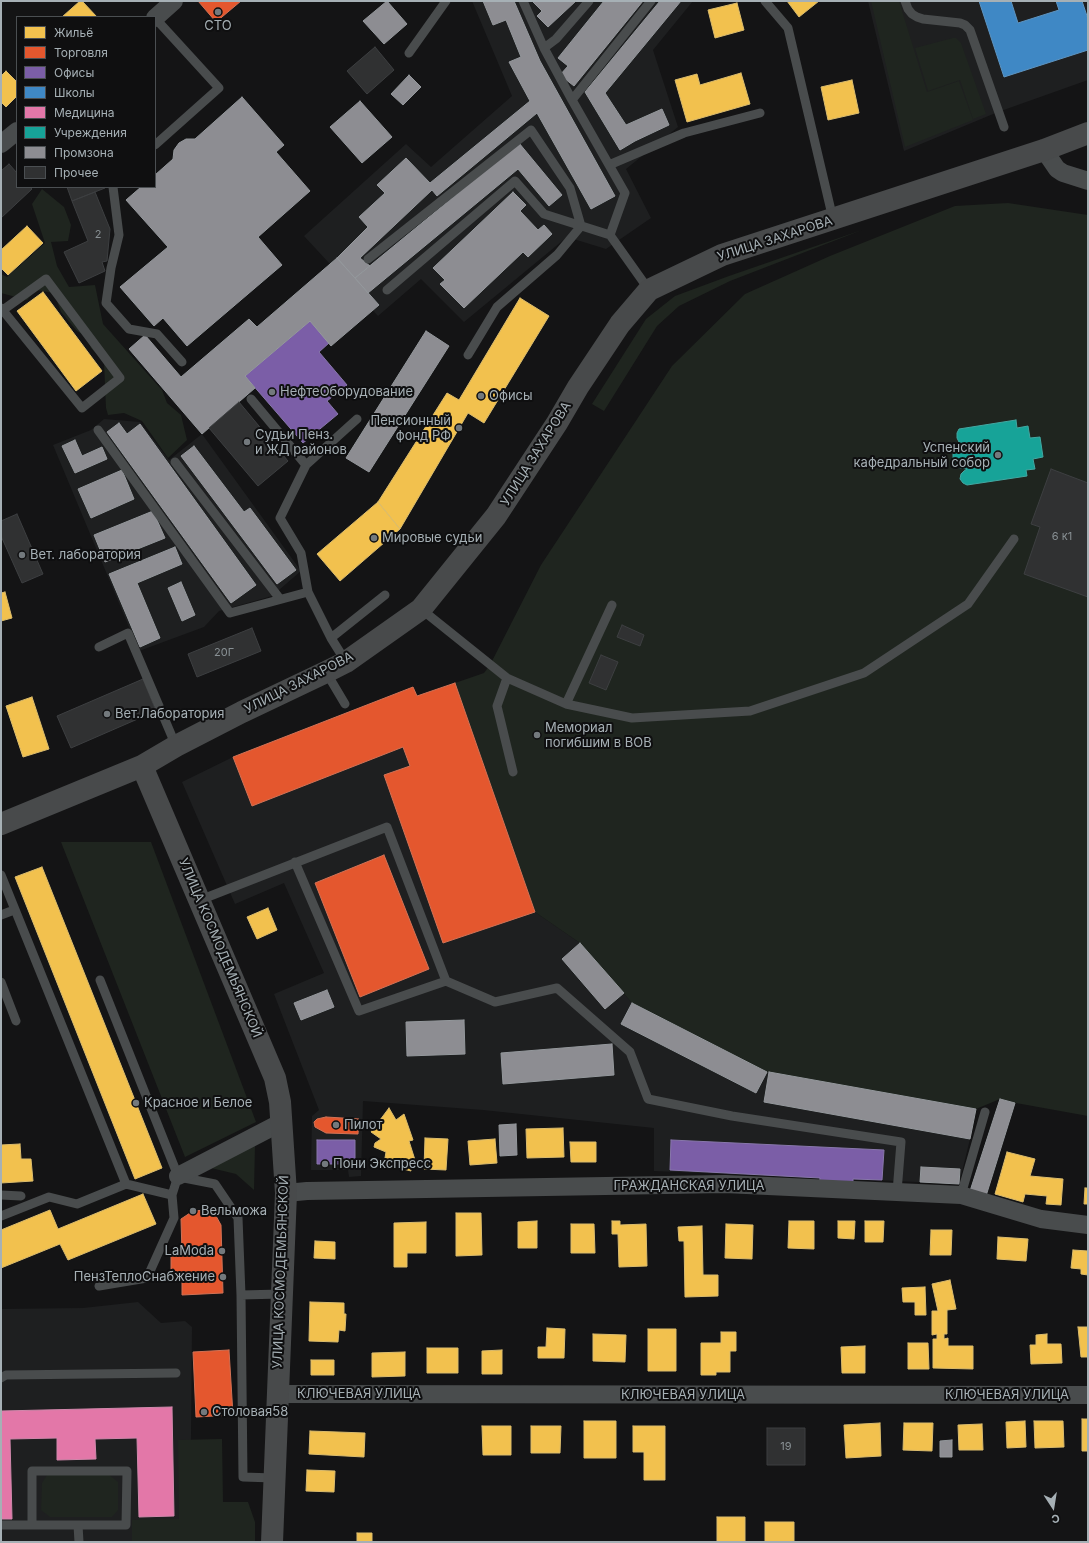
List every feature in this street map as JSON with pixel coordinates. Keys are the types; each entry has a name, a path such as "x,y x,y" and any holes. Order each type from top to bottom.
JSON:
{"main road":[{"name":"УЛИЦА ЗАХАРОВА","path":"1,824 142,766 176,746 242,712 346,662 421,609 496,516 616,330 649,290 722,256 1044,150 1088,133"},
{"name":"УЛИЦА КОСМОДЕМЬЯНСКОЙ","path":"142,766 275,1078 280,1102 286,1193 272,1542"}],"street":[{"path":"156,17 174,1"},
{"path":"1,144 16,132"},
{"path":"1044,150 1057,169 1063,173 1088,182"},
{"path":"178,1176 282,1122"},
{"name":"ГРАЖДАНСКАЯ УЛИЦА","path":"286,1193 307,1191 726,1184 961,1195 1041,1219 1088,1225"},
{"name":"КЛЮЧЕВАЯ УЛИЦА","path":"277,1394 1088,1395"}],"lane":[{"path":"409,53 446,1"},
{"path":"523,1 544,48 625,193 610,235"},
{"path":"544,48 556,39 589,1"},
{"path":"572,100 651,1"},
{"path":"765,1 788,28 833,220"},
{"path":"905,1 912,14 918,17 923,19 960,23 965,25 970,30 1004,127"},
{"path":"156,19 219,88 156,144"},
{"path":"609,165 684,133 760,113"},
{"path":"368,258 531,130 570,188 581,226"},
{"path":"387,290 515,182 544,214 610,235 649,290"},
{"path":"113,188 119,235 111,268 106,303 129,329 157,334 182,362"},
{"path":"468,355 497,307 557,255 581,226"},
{"path":"46,279 120,378 82,408 2,309 46,279"},
{"path":"251,399 306,464"},
{"path":"346,662 331,638 308,592 301,553 280,518 306,464 357,418"},
{"path":"98,430 230,613 308,592"},
{"path":"175,462 280,599"},
{"path":"421,609 507,678 566,704 632,718 750,711 864,673 968,604 1014,539"},
{"path":"331,638 384,595"},
{"path":"566,704 612,605"},
{"path":"99,647 128,633 176,746"},
{"path":"326,672 345,704"},
{"path":"507,678 497,706 514,772"},
{"path":"200,900 387,827 446,981"},
{"path":"295,862 359,1011 446,981 495,1002 557,988 630,1052 648,1099 732,1116 901,1142 897,1192"},
{"path":"1,875 126,1184"},
{"path":"1,915 14,910"},
{"path":"99,1286 147,1278 174,1218 172,1195 178,1176 100,980"},
{"path":"1,982 16,1021"},
{"path":"961,1195 985,1112"},
{"path":"178,1176 215,1184 238,1218 241,1295 243,1477 274,1478"},
{"path":"1,1216 49,1197 77,1204 126,1184 172,1195"},
{"path":"1,1195 21,1196"},
{"path":"241,1295 281,1294"},
{"path":"1,1378 6,1375 176,1373"},
{"path":"1,1526 126,1525 127,1471 32,1471 32,1525"},
{"path":"78,1525 78,1542"}],"shaded area":[{"path":"472,1 693,1 653,50 678,127 626,169 651,218 606,249 567,237 464,322 421,279 378,316 304,236 406,144 431,167 512,96"},
{"path":"868,1 1088,1 1088,80 998,112 904,151"},
{"path":"871,1 899,1 927,92 959,81 973,120 905,147"},
{"path":"956,38 961,43 986,114 973,119 960,80 928,91 915,48"},
{"path":"42,189 64,207 71,225 68,241 51,242 57,266 69,287 95,285 103,324 162,390 167,403 181,415 187,440 168,458 142,421 124,413 108,415 106,408 104,362 91,348 87,337 77,331 61,312 54,293 36,290 27,300 1,293 1,274 7,277 45,243 32,204"},
{"path":"1008,203 1088,215 1088,1116 1000,1099 976,1109 767,1072 632,1003 580,943 535,912 455,683 484,673 490,665 541,565 672,366 745,294 830,256 955,206"},
{"path":"862,230 730,281 679,306 657,326 604,411 592,404 646,319 675,296"},
{"path":"104,419 140,422 169,460 202,434 301,571 272,596 219,611 204,627 139,651 53,445 91,430"},
{"path":"455,683 535,912 580,943 632,1003 769,1072 976,1109 959,1184 853,1179 853,1188 819,1187 820,1178 654,1171 654,1128 483,1110 363,1101 361,1176 349,1177 348,1170 311,1170 312,1116 319,1110 274,994 324,973 284,883 235,904 182,782 233,757 413,687 417,696"},
{"path":"61,842 151,842 256,1122 185,1157"},
{"path":"255,1145 254,1190 236,1174 211,1168"},
{"path":"138,1302 161,1323 185,1321 192,1327 190,1542 1,1542 1,1309 83,1308"},
{"path":"222,1439 223,1502 248,1502 255,1522 255,1542 132,1542 132,1520 179,1519 178,1440"},
{"path":"108,1474 118,1482 118,1510 112,1517 50,1517 41,1510 42,1483 47,1475"}],"building: Жильё":[{"path":"80,1 82,1 96,16 63,16"},
{"path":"787,1 819,1 799,17"},
{"path":"737,3 744,30 715,38 708,10"},
{"path":"6,71 16,81 16,97 6,107 1,102 1,76"},
{"path":"741,73 750,104 687,122 675,80 697,74 700,85"},
{"path":"852,80 859,113 828,120 821,87"},
{"path":"27,226 43,243 8,275 1,268 1,250"},
{"path":"43,292 102,371 76,391 17,311"},
{"path":"520,298 549,316 484,423 468,413 400,529 378,502 447,393 459,400"},
{"path":"378,502 400,529 340,581 317,554"},
{"path":"5,592 12,618 1,621 1,593"},
{"path":"32,697 49,749 23,757 6,706"},
{"path":"42,867 162,1168 135,1179 15,877"},
{"path":"268,908 277,930 257,939 247,917"},
{"path":"389,1108 396,1120 404,1114 413,1140 409,1141 415,1160 409,1159 411,1171 384,1164 386,1152 374,1147 375,1143 381,1139 371,1132"},
{"path":"563,1128 564,1157 527,1158 526,1129"},
{"path":"425,1138 448,1139 446,1170 424,1169"},
{"path":"495,1139 497,1163 470,1165 468,1141"},
{"path":"570,1142 596,1142 596,1162 571,1162"},
{"path":"20,1144 21,1159 31,1159 33,1181 1,1183 1,1145"},
{"path":"1007,1152 1035,1159 1030,1176 1063,1179 1061,1205 1046,1204 1047,1196 1025,1194 1023,1202 995,1194"},
{"path":"1085,1188 1088,1188 1088,1204 1084,1204"},
{"path":"143,1194 156,1224 68,1260 60,1244 1,1268 1,1230 50,1210 58,1229"},
{"path":"456,1213 481,1213 482,1255 456,1256"},
{"path":"537,1221 537,1248 518,1248 518,1222"},
{"path":"612,1221 620,1221 620,1225 646,1224 647,1266 619,1267 618,1234 612,1234"},
{"path":"789,1221 814,1221 814,1249 788,1248"},
{"path":"838,1221 855,1221 854,1239 838,1238"},
{"path":"865,1221 884,1221 883,1242 865,1242"},
{"path":"426,1222 426,1253 407,1253 407,1267 394,1267 394,1223"},
{"path":"571,1224 594,1224 595,1253 571,1253"},
{"path":"726,1224 753,1225 752,1259 725,1258"},
{"path":"702,1226 703,1275 718,1275 718,1296 685,1297 684,1241 679,1241 678,1227"},
{"path":"931,1230 952,1230 951,1255 930,1255"},
{"path":"998,1237 1028,1239 1026,1261 997,1259"},
{"path":"315,1241 335,1242 335,1259 314,1258"},
{"path":"1073,1250 1088,1251 1088,1275 1081,1274 1081,1269 1071,1268"},
{"path":"950,1280 956,1309 947,1310 947,1334 944,1334 944,1339 948,1338 948,1346 973,1346 973,1369 933,1368 933,1339 937,1339 937,1334 932,1335 932,1311 938,1311 932,1284"},
{"path":"925,1287 926,1315 915,1315 915,1302 903,1302 902,1288"},
{"path":"310,1302 344,1303 344,1314 346,1314 345,1331 339,1330 338,1342 309,1341"},
{"path":"1078,1327 1088,1327 1088,1357 1081,1357"},
{"path":"547,1328 565,1329 564,1358 538,1358 538,1347 546,1347"},
{"path":"648,1329 676,1329 676,1371 648,1371"},
{"path":"721,1332 736,1332 736,1351 730,1351 730,1372 716,1372 716,1375 701,1375 701,1343 721,1343"},
{"path":"593,1334 626,1335 625,1362 593,1361"},
{"path":"1047,1334 1047,1344 1061,1344 1062,1363 1031,1364 1030,1345 1036,1345 1036,1335"},
{"path":"908,1343 928,1343 929,1369 908,1369"},
{"path":"865,1346 865,1373 842,1373 841,1347"},
{"path":"427,1348 458,1348 458,1373 427,1373"},
{"path":"502,1350 502,1374 482,1374 482,1351"},
{"path":"405,1352 405,1376 372,1377 372,1353"},
{"path":"311,1360 334,1360 334,1375 311,1375"},
{"path":"1082,1419 1088,1419 1088,1451 1082,1451"},
{"path":"584,1421 616,1421 616,1458 584,1458"},
{"path":"1025,1421 1026,1447 1007,1448 1006,1422"},
{"path":"1034,1421 1063,1421 1064,1447 1035,1448"},
{"path":"880,1423 881,1456 846,1458 844,1425"},
{"path":"904,1423 933,1423 932,1451 903,1450"},
{"path":"982,1424 983,1450 959,1450 958,1425"},
{"path":"482,1426 511,1426 511,1455 483,1455"},
{"path":"531,1426 561,1426 560,1453 531,1453"},
{"path":"633,1426 665,1426 665,1480 644,1480 644,1452 633,1452"},
{"path":"310,1431 365,1433 364,1457 309,1454"},
{"path":"307,1470 335,1471 334,1492 306,1491"},
{"path":"717,1517 745,1517 745,1542 717,1542"},
{"path":"765,1522 794,1522 794,1542 765,1542"},
{"path":"357,1533 372,1533 372,1542 357,1542"}],"building: Торговля":[{"name":"СТО","path":"198,1 241,1 216,22"},
{"path":"455,683 535,912 443,943 384,775 410,766 403,747 252,806 233,757 413,687 417,696"},
{"path":"384,855 429,969 360,997 315,883"},
{"name":"Пилот","path":"326,1117 359,1119 358,1134 326,1133 315,1127 314,1122 317,1119"},
{"path":"206,1210 216,1216 221,1225 223,1293 182,1295 182,1278 171,1279 171,1254 182,1253 181,1219 193,1211"},
{"path":"229,1350 233,1415 196,1417 193,1352"}],"building: Офисы":[{"path":"310,321 329,343 319,352 347,385 327,401 338,414 303,443 245,376"},
{"path":"317,1140 355,1140 355,1164 317,1164"},
{"path":"671,1140 884,1150 882,1180 853,1179 853,1188 819,1187 820,1178 670,1170"}],"building: Школы":[{"path":"979,1 1011,1 1018,23 1059,10 1056,1 1082,1 1088,19 1088,50 1004,77"}],"building: Медицина":[{"path":"172,1407 174,1516 139,1517 137,1438 95,1439 96,1459 57,1460 57,1438 10,1439 12,1519 1,1519 1,1411"}],"building: Учреждения":[{"name":"Успенский кафедральный собор","path":"1016,420 1017,428 1028,426 1030,438 1040,437 1043,457 1033,459 1035,469 1026,470 1027,476 967,485 963,483 960,479 961,474 967,469 960,468 955,464 953,458 953,452 956,447 963,444 959,442 957,438 959,429"}],"building: Промзона":[{"path":"387,1 407,24 384,44 363,21"},
{"path":"483,1 514,1 540,61 615,196 591,209 537,113 437,196 432,190 360,258 370,266 355,278 337,258 368,227 359,217 385,193 377,185 406,158 430,183 530,101 509,62 521,57 506,20 493,25"},
{"path":"532,1 576,1 548,27 537,16 542,11"},
{"path":"604,1 643,1 574,86 560,75 568,66 558,58"},
{"path":"660,1 681,1 605,93 626,125 662,109 669,125 620,150 585,92"},
{"path":"409,75 421,87 403,105 391,94"},
{"path":"242,97 284,145 276,152 310,191 258,237 282,265 187,346 163,318 154,326 120,287 168,247 126,200 140,188 156,188 156,174 173,159 174,150 179,143 186,139 195,139"},
{"path":"360,101 392,137 362,163 330,127"},
{"path":"519,143 562,195 549,206 518,169 368,293 355,278"},
{"path":"513,192 526,205 520,211 538,230 544,225 552,234 528,257 523,252 464,308 440,284 445,280 433,268"},
{"path":"337,258 379,305 331,346 310,321 245,376 255,388 202,434 129,349 145,335 181,377 249,319 257,327"},
{"path":"426,331 449,346 369,472 346,458"},
{"path":"119,423 127,434 140,424 256,585 231,603 107,432"},
{"path":"75,440 82,456 102,447 107,459 75,473 62,446"},
{"path":"194,446 244,512 250,508 296,570 277,584 181,456"},
{"path":"122,470 134,499 91,518 78,489"},
{"path":"153,511 165,538 105,562 94,535"},
{"path":"175,547 182,564 137,583 160,638 140,647 109,574"},
{"path":"181,582 195,615 182,621 168,588"},
{"path":"580,943 624,993 605,1009 562,959"},
{"path":"327,990 334,1007 301,1020 294,1003"},
{"path":"632,1003 767,1072 756,1093 621,1024"},
{"path":"464,1020 465,1054 407,1056 406,1022"},
{"path":"612,1044 614,1075 503,1084 501,1053"},
{"path":"769,1072 976,1109 970,1139 764,1102"},
{"path":"1000,1099 1015,1103 986,1196 970,1191"},
{"path":"516,1124 517,1155 500,1156 499,1125"},
{"path":"921,1167 960,1169 959,1184 920,1182"},
{"path":"952,1440 952,1457 940,1457 940,1441"}],"building: Прочее":[{"path":"375,47 394,70 367,94 347,71"},
{"path":"9,164 16,172 16,188 32,189 1,218 1,171"},
{"path":"67,188 105,188 72,201"},
{"path":"95,192 110,229 107,261 102,262 105,271 79,283 64,252 88,241 72,201"},
{"name":"Судьи Пенз. и ЖД районов","path":"239,402 288,461 258,486 209,428"},
{"path":"1051,469 1088,483 1088,597 1024,574 1040,527 1031,524"},
{"name":"Вет. лаборатория","path":"17,514 43,574 22,583 1,536 1,521"},
{"path":"622,625 644,635 640,646 617,637"},
{"path":"252,628 261,651 197,677 188,654"},
{"path":"601,655 618,662 606,690 589,683"},
{"name":"Вет.Лаборатория","path":"143,679 156,711 71,748 57,716"},
{"path":"767,1428 805,1428 805,1465 767,1465"}],"place":[{"name":"СТО","path":"218,12"},
{"name":"НефтеОборудование","path":"272,392"},
{"name":"Офисы","path":"481,396"},
{"name":"Пенсионный фонд РФ","path":"459,428"},
{"name":"Судьи Пенз. и ЖД районов","path":"247,442"},
{"name":"Успенский кафедральный собор","path":"998,455"},
{"name":"Мировые судьи","path":"374,538"},
{"name":"Вет. лаборатория","path":"22,555"},
{"name":"Вет.Лаборатория","path":"107,714"},
{"name":"Мемориал погибшим в ВОВ","path":"537,735"},
{"name":"Красное и Белое","path":"136,1103"},
{"name":"Пилот","path":"336,1125"},
{"name":"Пони Экспресс","path":"325,1164"},
{"name":"Вельможа","path":"193,1211"},
{"name":"LaModa","path":"222,1251"},
{"name":"ПензТеплоСнабжение","path":"223,1277"},
{"name":"Столовая58","path":"204,1412"}]}
